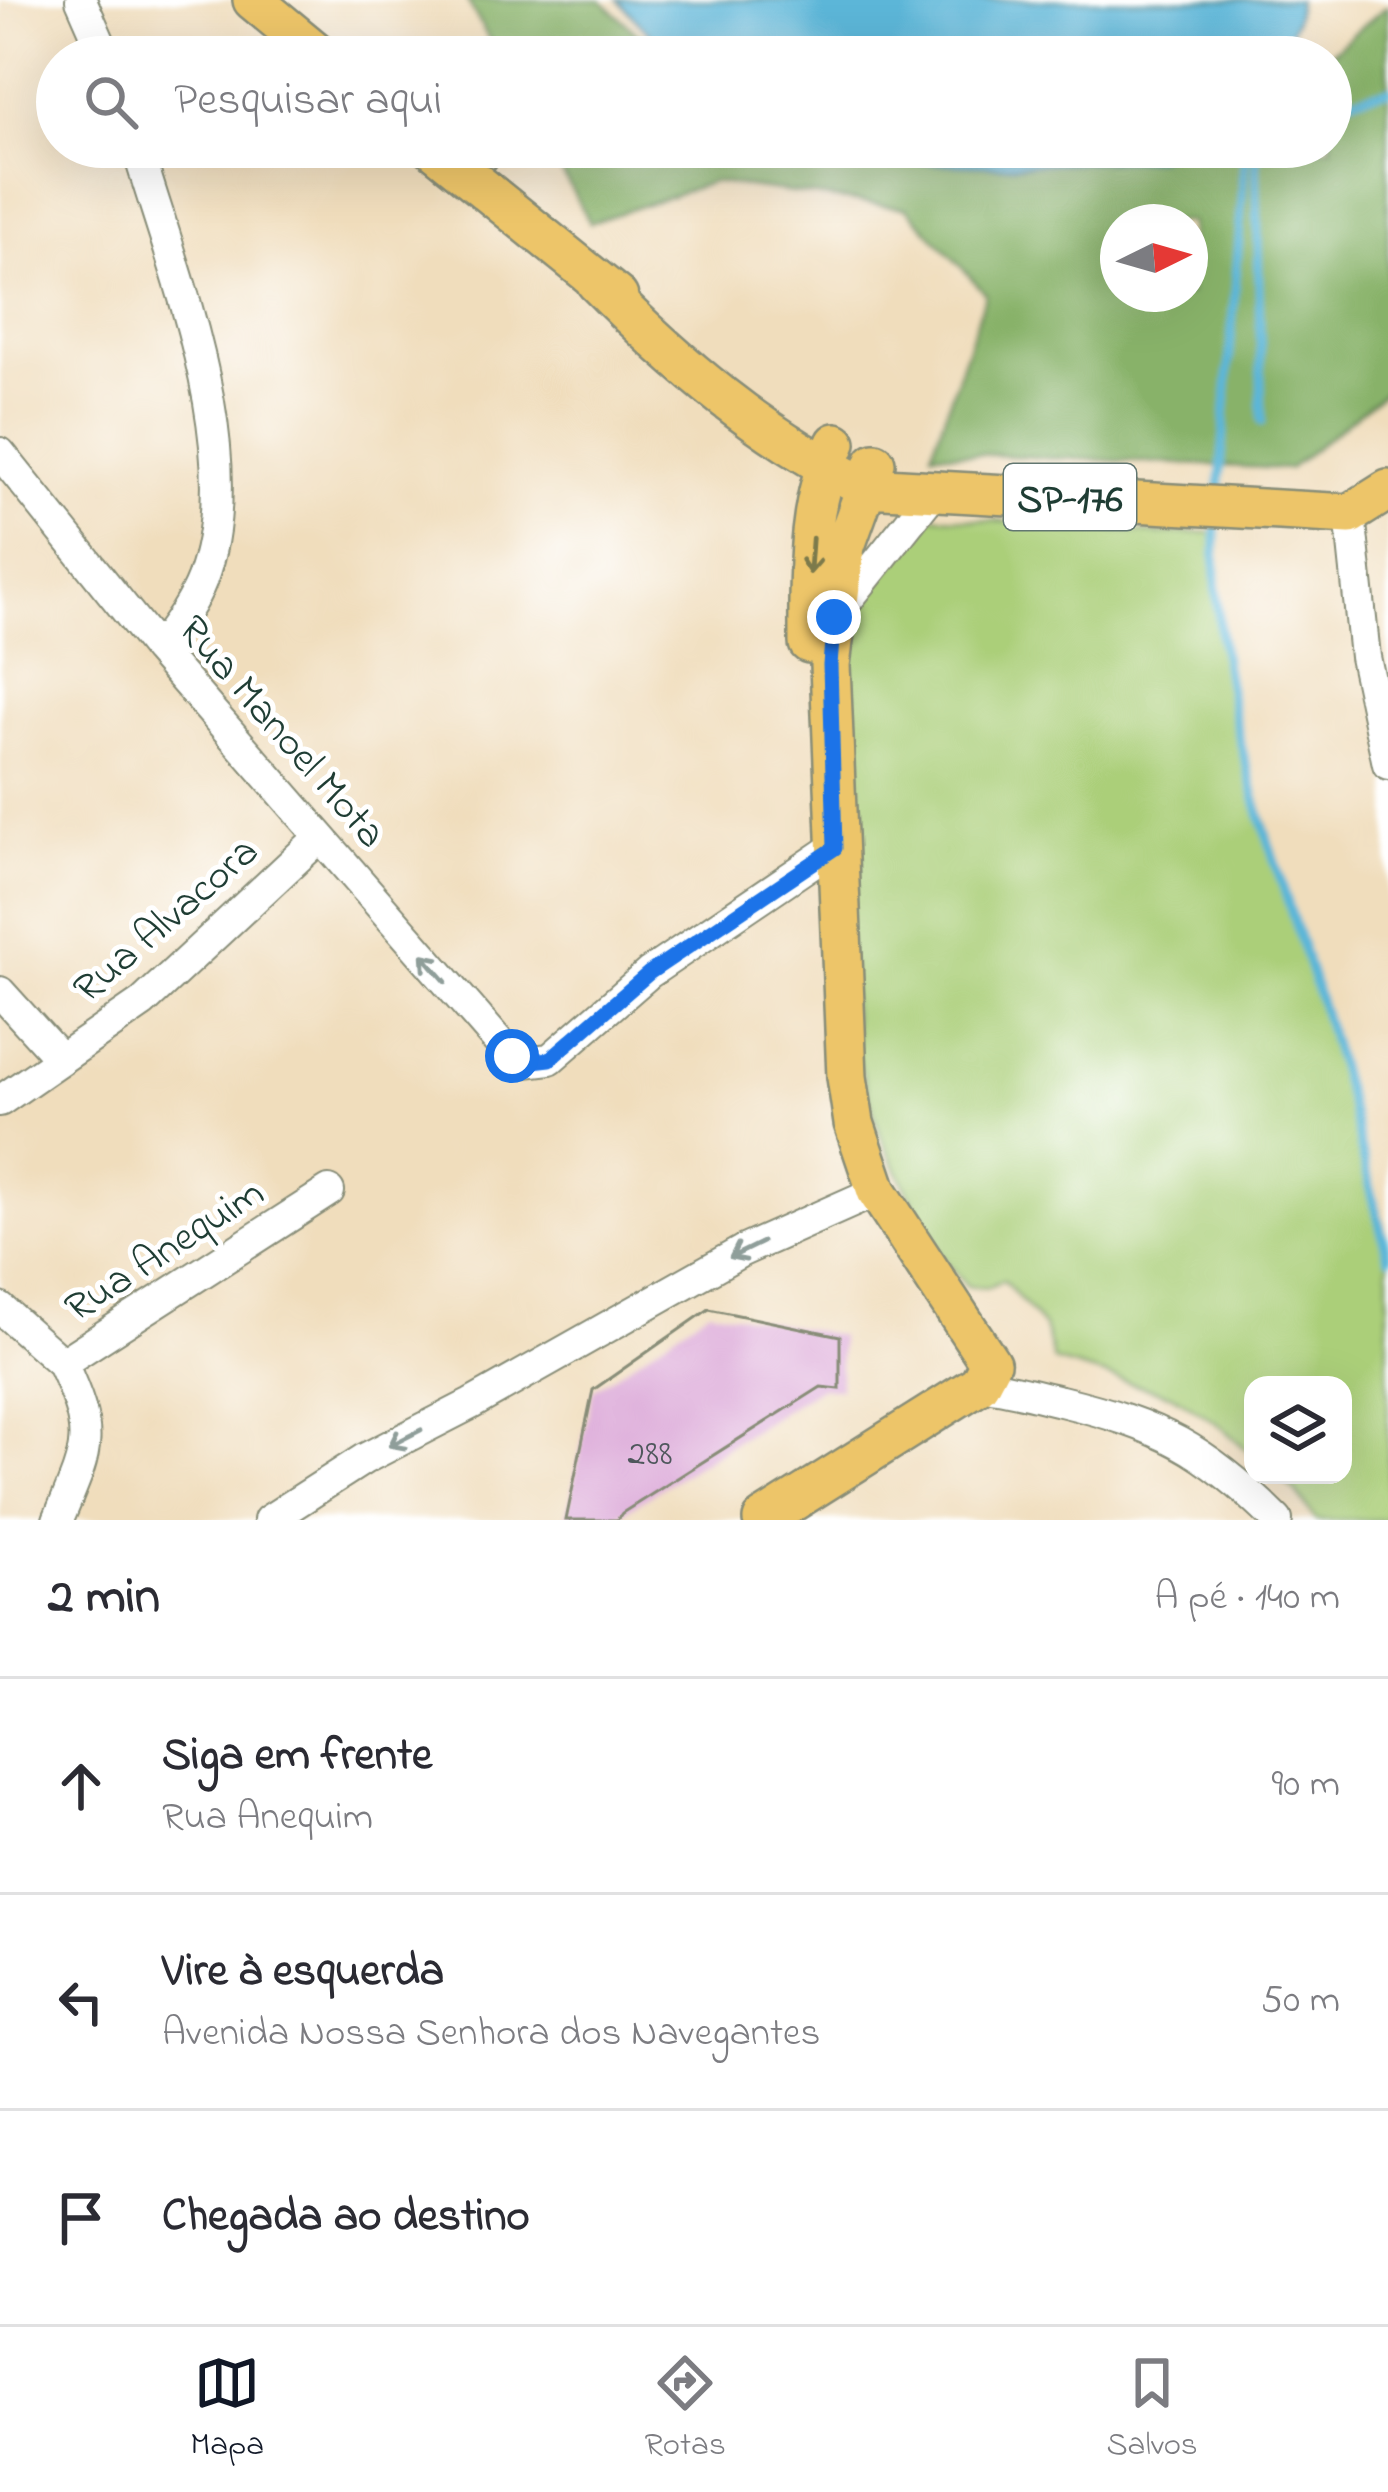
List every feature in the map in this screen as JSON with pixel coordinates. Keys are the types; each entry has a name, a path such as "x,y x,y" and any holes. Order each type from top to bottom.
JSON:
{"main road":[{"path":"254,0 297,36"},
{"name":"SP-176","path":"458,168 596,282 830,455 871,475 929,488 1351,514"},
{"path":"763,1520 989,1378 896,1226 865,1196 822,855 809,577 813,519 830,455"},
{"path":"822,855 834,617 845,546 871,475"},
{"path":"1351,514 1388,490"}],"street":[{"path":"81,0 97,36"},
{"path":"143,168 209,395 218,455 215,523 202,580 158,650"},
{"name":"Rua Manoel Mota","path":"0,453 158,650 512,1056 525,1062 550,1059 649,973 822,855"},
{"path":"834,617 929,488"},
{"path":"1351,514 1365,657 1388,764"},
{"name":"Rua Alvacora","path":"0,1101 142,1003 320,837"},
{"path":"0,992 58,1057"},
{"name":"Rua Anequim","path":"58,1520 87,1438 85,1412 62,1363 328,1191"},
{"path":"268,1520 364,1459 742,1251 865,1196"},
{"path":"0,1308 62,1363"},
{"path":"989,1378 1158,1429 1236,1479 1277,1520"}],"green space":[{"path":"467,0 601,0 640,36 487,36"},
{"path":"1388,5 1388,389 1289,469 932,452 986,294 907,208 712,182 590,223 560,168 1352,168 1351,36"},
{"path":"932,516 1158,534 1216,532 1213,571 1232,711 1330,1034 1388,1246 1388,1520 1316,1520 1287,1484 1352,1484 1352,1376 1244,1376 1244,1447 1173,1395 1054,1361 1044,1327 1003,1280 988,1288 967,1286 939,1253 882,1140 857,1055 836,853 849,617"}],"water":[{"path":"618,0 1298,0 1288,36 652,36"}],"building":[{"path":"709,1309 840,1336 840,1389 821,1387 617,1520 566,1520 593,1390"}],"waterway":[{"path":"1352,99 1388,90"},
{"path":"1219,495 1244,168"},
{"path":"1256,168 1262,422"},
{"path":"1217,517 1216,579 1231,702 1262,822 1338,1063 1388,1257"}],"route":[{"path":"512,1056 537,1063 550,1059 649,973 835,848 830,665 834,617"}]}
